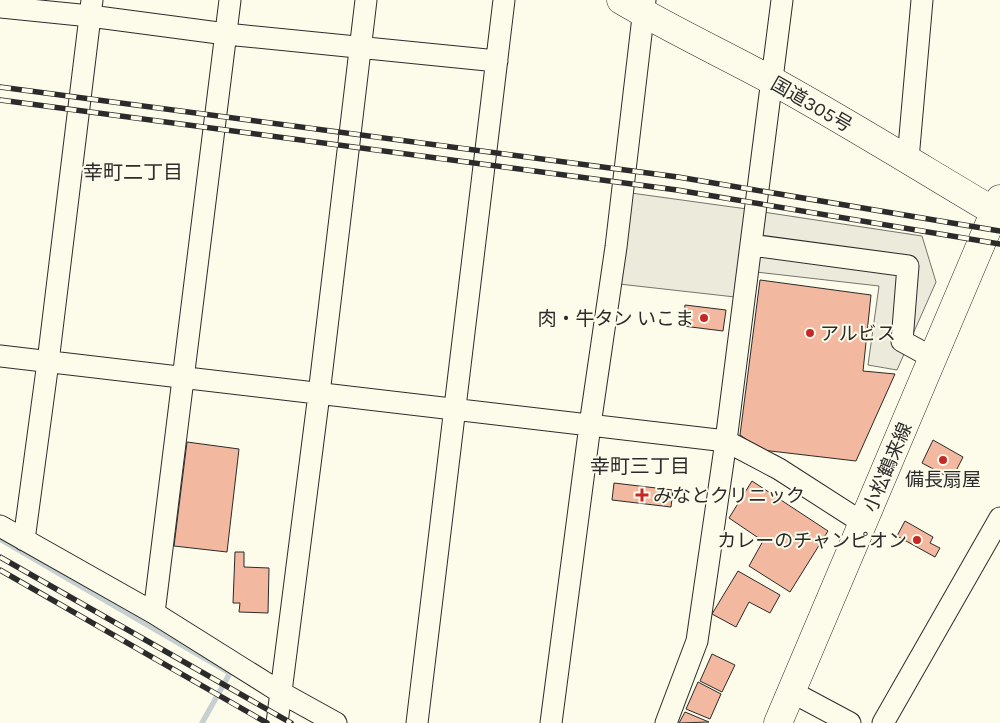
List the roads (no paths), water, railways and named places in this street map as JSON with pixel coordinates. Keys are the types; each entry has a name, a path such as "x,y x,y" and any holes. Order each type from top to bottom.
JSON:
{"main road":[{"name":"国道305号","path":"637,4 908,159 998,208"},
{"name":"小松鶴来線","path":"778,723 998,208"}],"street":[{"path":"154,612 230,0"},
{"path":"277,723 366,0"},
{"path":"417,723 504,0"},
{"path":"666,723 697,641 726,442 782,0"},
{"path":"908,159 922,0"},
{"path":"551,723 590,425 616,247 637,4"},
{"path":"0,7 91,8 226,34 497,61"},
{"path":"24,540 48,362 91,8"},
{"path":"751,245 908,266 902,341 933,358"},
{"path":"0,356 726,442 779,469 863,523"},
{"path":"883,723 1000,518"},
{"path":"0,526 154,612 280,692 336,723"},
{"path":"792,692 850,723"}],"waterway":[{"path":"0,539 230,673 202,723"}],"railway":[{"path":"0,87 678,177 1000,231"},
{"path":"0,100 677,190 1000,244"},
{"path":"0,557 291,723"},
{"path":"0,570 267,723"}],"place":[{"name":"肉・牛タン いこま","path":"704,318"},
{"name":"アルビス","path":"810,333"},
{"name":"備長扇屋","path":"943,460"},
{"name":"みなとクリニック","path":"642,495"},
{"name":"カレーのチャンピオン","path":"917,540"}],"district":[{"name":"幸町二丁目","path":"133,172"},
{"name":"幸町三丁目","path":"640,466"}]}
